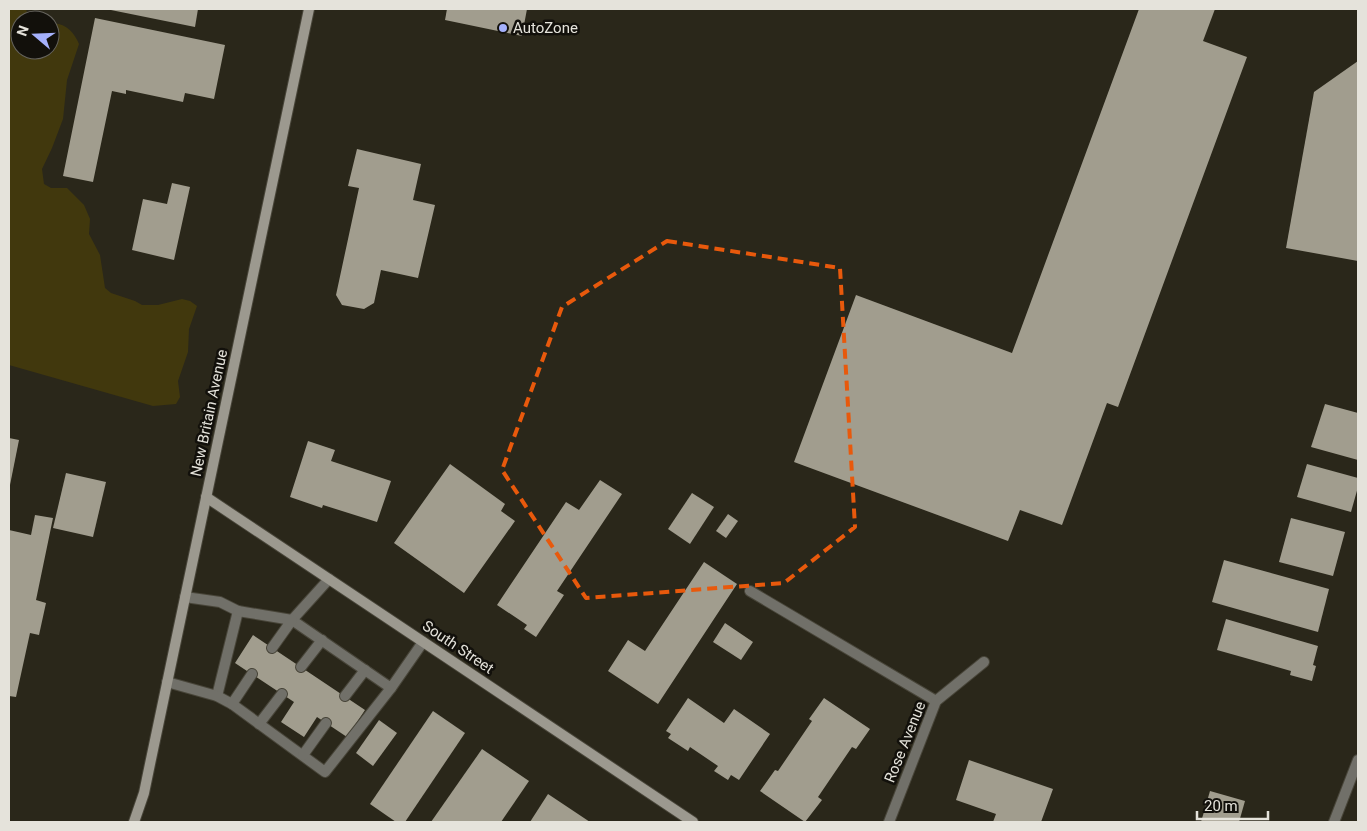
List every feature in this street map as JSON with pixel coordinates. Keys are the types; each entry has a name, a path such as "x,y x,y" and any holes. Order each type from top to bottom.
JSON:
{"main road":[{"name":"New Britain Avenue","path":"134,822 144,793 309,9"},
{"name":"South Street","path":"206,497 693,822"}],"street":[{"path":"272,648 292,620 329,579"},
{"path":"750,590 936,701"},
{"path":"186,597 220,602 238,611 292,620 391,688"},
{"path":"217,696 238,611"},
{"path":"302,667 322,640"},
{"path":"167,682 217,696 232,704 325,772 391,688 423,642"},
{"name":"Rose Avenue","path":"889,822 936,701 984,662"},
{"path":"345,696 365,670"},
{"path":"232,704 252,674"},
{"path":"259,724 282,694"},
{"path":"303,755 326,723"},
{"path":"1334,822 1358,760"}],"highlighted area":[{"path":"667,241 840,268 855,527 784,583 586,598 502,470 562,307"}],"shaded area":[{"path":"9,9 26,9 10,10 10,60 60,60 60,24 68,28 79,44 67,80 63,119 42,169 44,184 51,188 67,188 84,205 90,219 89,234 100,255 105,288 111,293 142,305 158,305 182,299 190,301 197,306 189,329 188,352 178,381 180,397 176,404 153,406 9,365"}],"building":[{"path":"106,9 198,9 195,27"},
{"name":"AutoZone","path":"447,9 527,9 522,36 445,20"},
{"path":"1139,9 1215,9 1203,41 1247,57 1118,407 1107,403 1062,525 1020,510 1008,541 794,462 856,295 1012,353"},
{"path":"95,18 225,45 214,99 185,93 183,102 126,90 126,94 112,91 93,182 63,176"},
{"path":"1358,61 1358,261 1286,248 1314,92"},
{"path":"357,149 421,164 413,200 435,205 418,278 381,270 374,303 364,309 342,305 336,295 359,188 348,186"},
{"path":"172,183 190,187 174,260 132,250 143,199 167,204"},
{"path":"1325,404 1358,413 1358,460 1311,447"},
{"path":"9,438 19,440 10,485 9,485"},
{"path":"308,441 335,450 331,461 391,481 377,522 323,505 322,508 290,497"},
{"path":"450,464 505,504 501,511 515,521 464,593 394,543"},
{"path":"1307,464 1358,478 1358,487 1351,512 1297,497"},
{"path":"66,473 106,482 93,537 53,528"},
{"path":"600,480 622,494 557,591 564,595 536,637 524,629 527,625 497,605 566,502 579,510"},
{"path":"692,493 714,507 690,544 668,529"},
{"path":"728,514 738,521 726,538 716,531"},
{"path":"35,515 53,518 36,600 46,603 39,635 30,633 16,697 9,696 9,530 31,535"},
{"path":"1291,518 1345,532 1333,576 1279,562"},
{"path":"1224,560 1329,589 1318,632 1212,602"},
{"path":"704,562 737,584 658,704 608,671 628,640 645,651"},
{"path":"1226,619 1318,646 1313,665 1316,666 1312,681 1290,675 1291,671 1217,650"},
{"path":"725,623 753,642 741,660 713,642"},
{"path":"253,635 365,710 347,737 317,717 304,737 281,722 294,702 235,663"},
{"path":"688,698 724,723 734,709 770,734 739,780 731,775 728,780 714,771 718,766 690,747 688,751 668,738 671,734 666,731"},
{"path":"824,698 870,729 856,749 852,747 818,797 822,800 805,822 760,791 775,770 778,771 812,721 809,719"},
{"path":"433,711 465,733 405,822 396,822 370,804"},
{"path":"379,720 397,733 373,766 356,753"},
{"path":"482,749 529,781 501,822 431,822"},
{"path":"969,760 1053,789 1041,822 993,822 996,814 956,800"},
{"path":"1210,791 1245,801 1239,822 1201,822"},
{"path":"548,794 590,822 530,822"}],"place":[{"name":"AutoZone","path":"503,28"}]}
